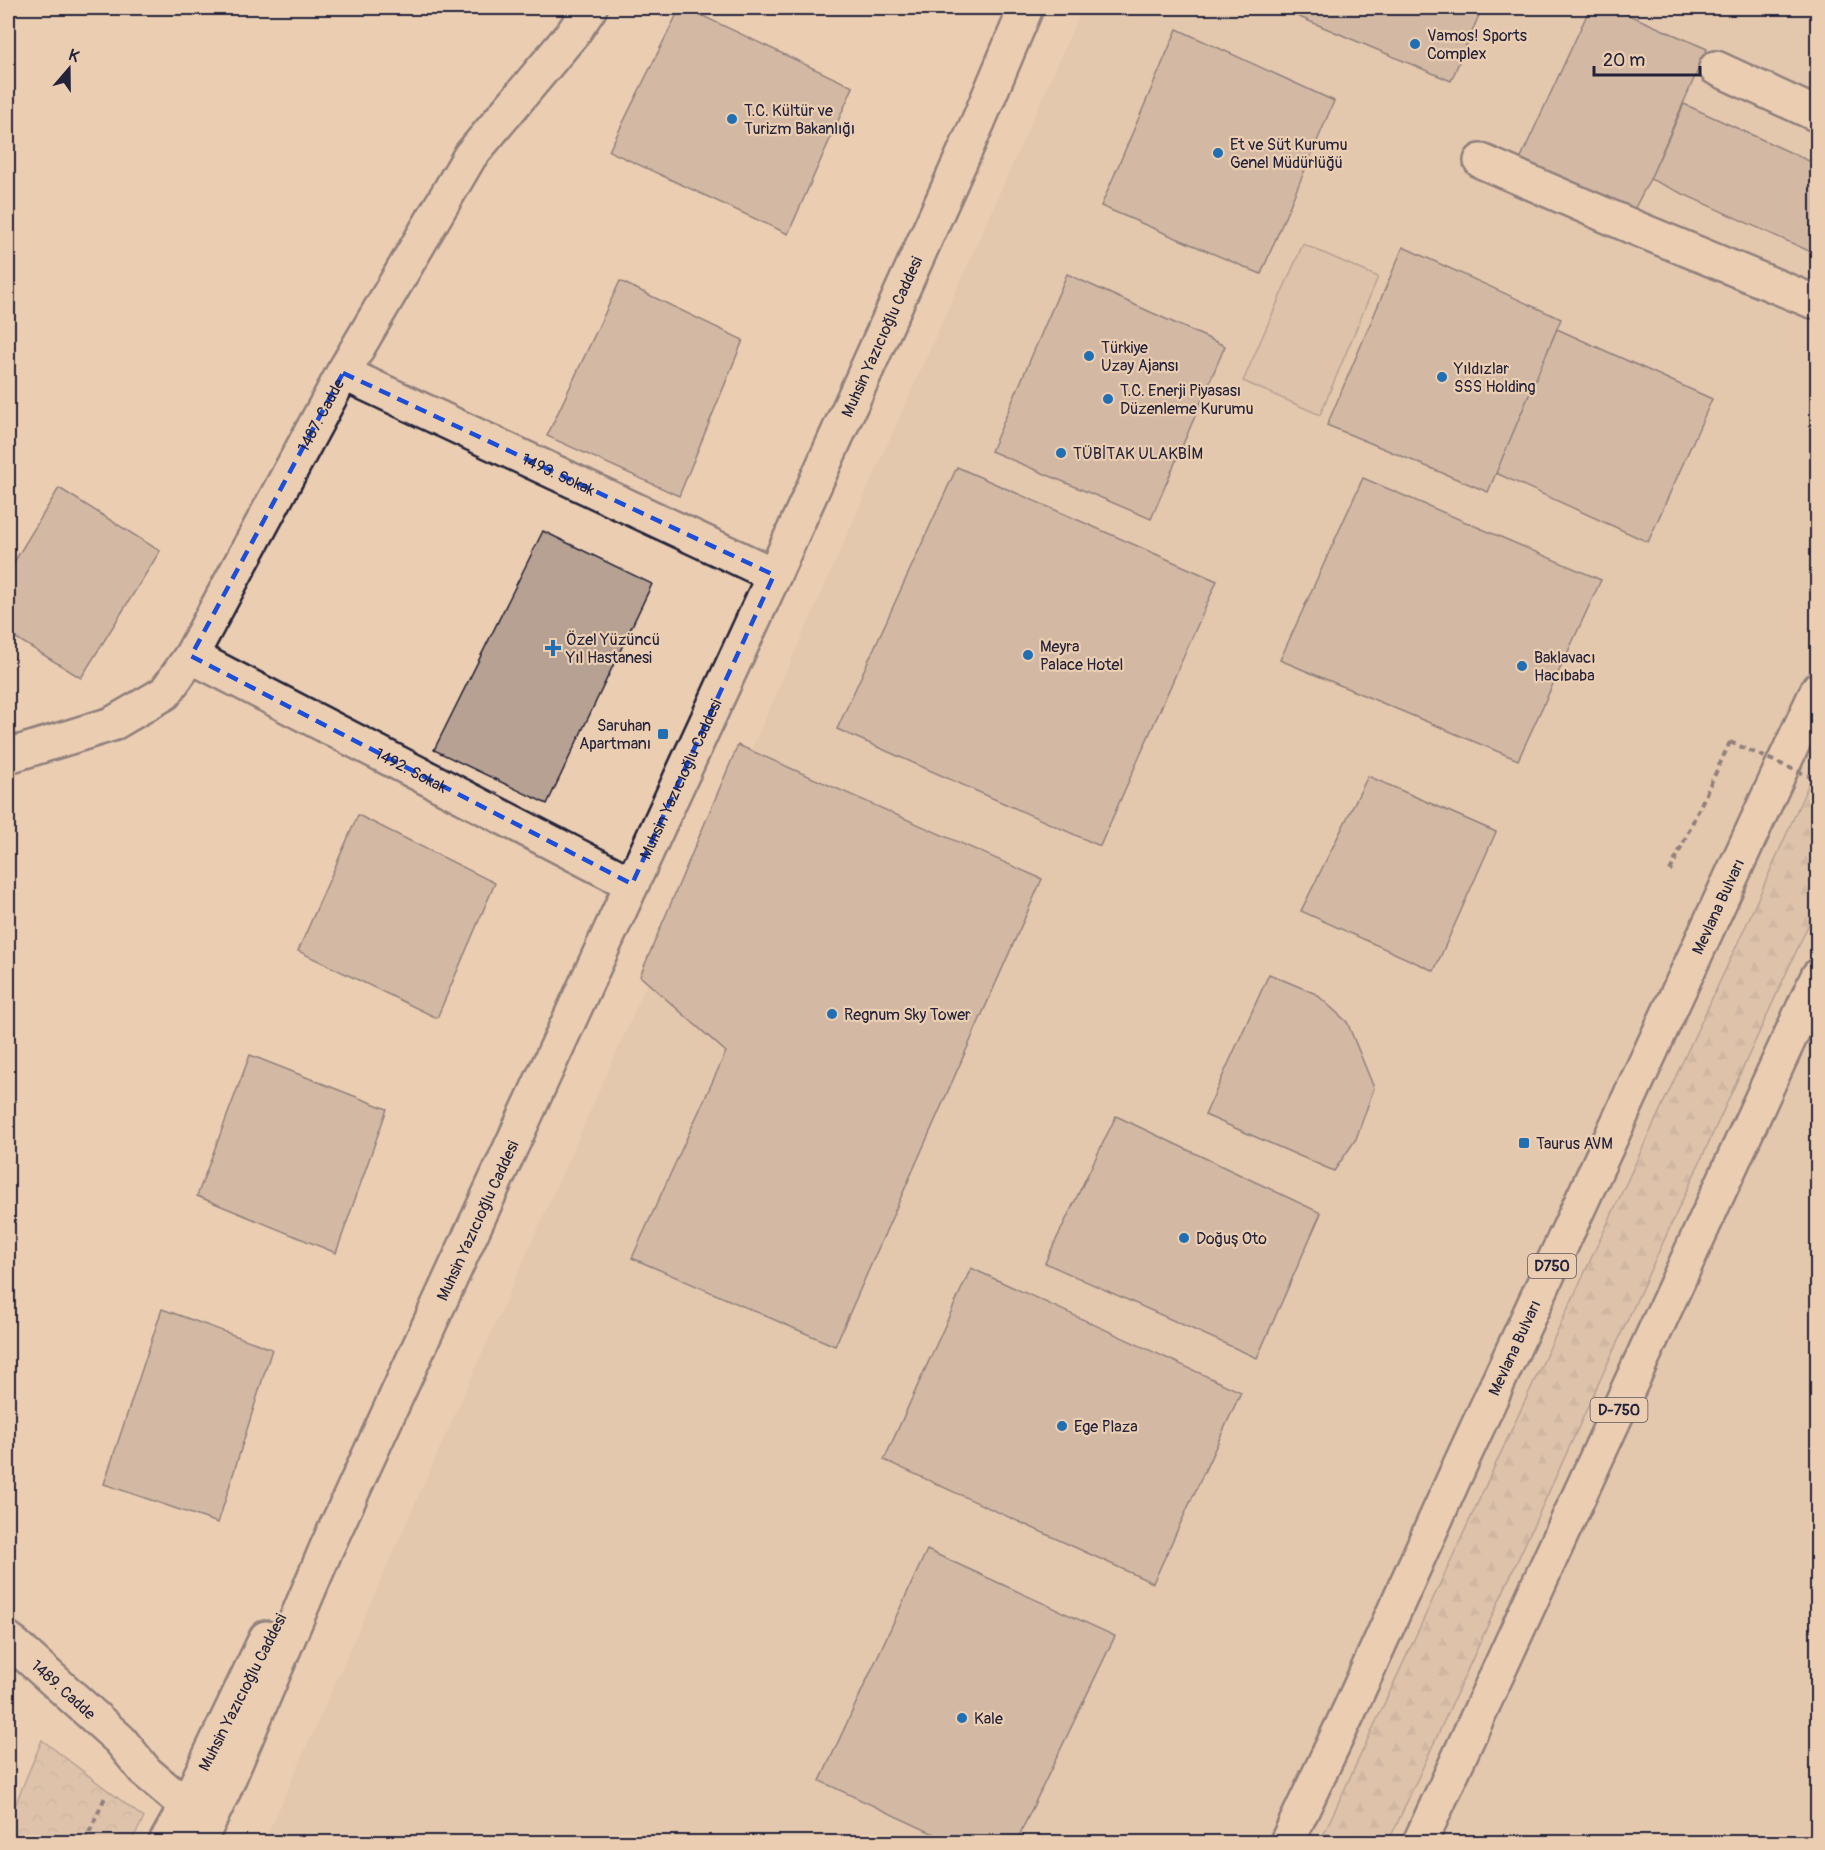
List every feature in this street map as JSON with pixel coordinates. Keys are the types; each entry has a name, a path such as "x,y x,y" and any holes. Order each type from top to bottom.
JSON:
{"main road":[{"name":"Muhsin Yazıcıoğlu Caddesi","path":"166,1842 198,1811 327,1547 774,575 968,144 1026,8"},
{"name":"1487. Cadde","path":"8,756 112,724 165,693 191,656 343,374 470,156 574,16"},
{"path":"1716,68 1818,115"},
{"path":"1481,161 1633,227 1816,299"},
{"name":"1493. Sokak","path":"343,374 774,575"},
{"name":"1492. Sokak","path":"191,656 632,884"},
{"name":"Mevlana Bulvarı","path":"1287,1842 1818,689"},
{"name":"D-750","path":"1420,1842 1818,976"},
{"name":"1489. Cadde","path":"8,1639 120,1740 146,1772 198,1811"}],"path":[{"path":"1670,871 1730,741 1818,780"},
{"path":"85,1842 106,1795"}],"highlighted area":[{"path":"343,373 774,575 632,884 191,656"}],"shaded area":[{"path":"1082,8 1817,8 1817,1842 264,1842"}],"green space":[{"path":"1303,244 1378,277 1320,415 1243,381"},
{"path":"1817,765 1817,906 1396,1826 1388,1842 1320,1842 1748,921"},
{"path":"42,1740 144,1818 131,1842 8,1842 8,1822"}],"building":[{"name":"T.C. Kültür ve Turizm Bakanlığı","path":"680,8 686,8 853,87 788,234 609,151"},
{"name":"Vamos! Sports Complex","path":"1278,8 1482,8 1451,81"},
{"path":"1590,8 1613,8 1707,49 1650,179 1630,217 1517,166"},
{"name":"Et ve Süt Kurumu Genel Müdürlüğü","path":"1177,29 1334,101 1261,274 1101,206"},
{"path":"1684,104 1818,165 1818,255 1650,179"},
{"name":"Yıldızlar SSS Holding","path":"1403,247 1561,319 1488,492 1327,425"},
{"name":"T.C. Enerji Piyasası Düzenleme Kurumu","path":"1067,274 1225,346 1151,519 991,451"},
{"path":"620,281 743,340 679,496 547,436"},
{"path":"1557,329 1712,399 1648,542 1496,473"},
{"name":"Meyra Palace Hotel","path":"957,467 1217,581 1100,846 837,729"},
{"path":"1363,478 1601,580 1518,760 1280,660"},
{"path":"59,488 160,551 81,678 8,633 8,572"},
{"name":"Özel Yüzüncü Yıl Hastanesi","path":"543,531 652,584 547,804 434,750"},
{"name":"Regnum Sky Tower","path":"738,745 1042,879 835,1346 632,1258 726,1052 640,976"},
{"path":"1368,776 1496,832 1434,971 1301,911"},
{"path":"358,815 495,883 437,1018 298,951"},
{"path":"1269,974 1316,994 1347,1022 1374,1088 1356,1139 1334,1171 1205,1115"},
{"path":"250,1055 387,1109 336,1253 197,1196"},
{"name":"Doğuş Oto","path":"1116,1116 1321,1213 1257,1358 1045,1263"},
{"name":"Ege Plaza","path":"971,1268 1241,1392 1153,1583 884,1460"},
{"path":"162,1309 272,1349 218,1523 104,1484"},
{"name":"Kale","path":"927,1550 1115,1636 1016,1842 951,1842 820,1781"}],"place":[{"name":"Vamos! Sports Complex","path":"1415,44"},
{"name":"T.C. Kültür ve Turizm Bakanlığı","path":"732,119"},
{"name":"Et ve Süt Kurumu Genel Müdürlüğü","path":"1218,153"},
{"name":"Türkiye Uzay Ajansı","path":"1089,356"},
{"name":"Yıldızlar SSS Holding","path":"1442,377"},
{"name":"T.C. Enerji Piyasası Düzenleme Kurumu","path":"1108,399"},
{"name":"TÜBİTAK ULAKBİM","path":"1061,453"},
{"name":"Özel Yüzüncü Yıl Hastanesi","path":"553,648"},
{"name":"Meyra Palace Hotel","path":"1028,655"},
{"name":"Baklavacı Hacıbaba","path":"1522,666"},
{"name":"Saruhan Apartmanı","path":"663,734"},
{"name":"Regnum Sky Tower","path":"832,1014"},
{"name":"Taurus AVM","path":"1524,1143"},
{"name":"Doğuş Oto","path":"1184,1238"},
{"name":"Ege Plaza","path":"1062,1426"},
{"name":"Kale","path":"962,1718"}]}
